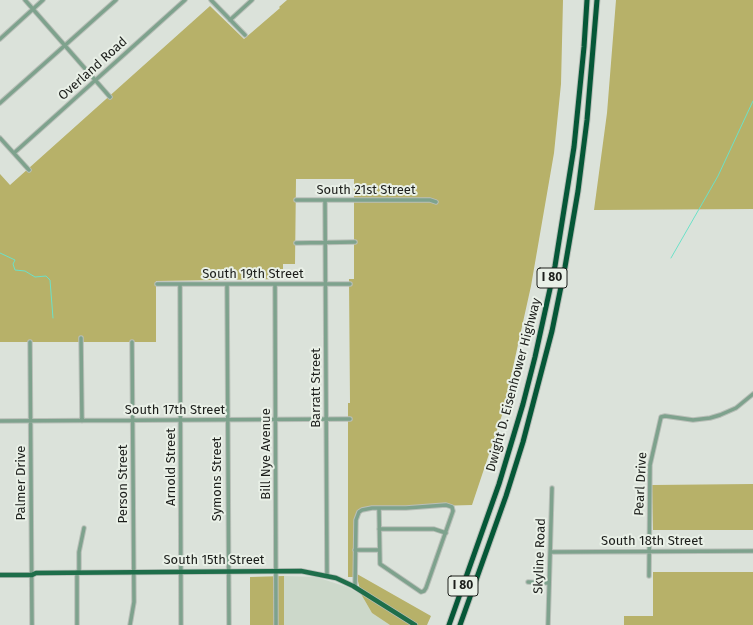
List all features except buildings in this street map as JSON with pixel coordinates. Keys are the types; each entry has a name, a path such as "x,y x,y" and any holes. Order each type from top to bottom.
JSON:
{"highway":[{"name":"Dwight D. Eisenhower Highway","path":"449,625 510,449 535,357 553,274 567,196 574,147 587,0"},
{"name":"Dwight D. Eisenhower Highway","path":"460,625 523,442 552,331 578,191 588,112 597,0"}],"main road":[{"name":"South 15th Street","path":"0,575 32,575 36,573 78,572 301,571 327,576 355,587 415,625"}],"street":[{"path":"25,0 110,97"},
{"path":"0,39 43,0"},
{"path":"0,103 116,0"},
{"name":"Overland Road","path":"14,153 185,0"},
{"path":"211,0 245,35"},
{"path":"230,20 252,0"},
{"path":"0,138 29,170"},
{"name":"South 21st Street","path":"296,200 430,200 436,202"},
{"name":"Barratt Street","path":"325,200 327,576"},
{"path":"296,242 355,242"},
{"name":"South 19th Street","path":"157,284 350,284"},
{"name":"Arnold Street","path":"180,284 181,625"},
{"name":"Symons Street","path":"227,284 229,625"},
{"name":"Bill Nye Avenue","path":"275,284 276,625"},
{"path":"81,338 82,421"},
{"name":"Palmer Drive","path":"30,342 32,625"},
{"name":"Person Street","path":"130,625 134,602 132,342"},
{"name":"Pearl Drive","path":"649,576 650,466 660,417 665,416 694,420 710,418 724,414 736,408 753,394"},
{"name":"South 17th Street","path":"0,421 350,419"},
{"name":"Skyline Road","path":"548,625 552,488"},
{"path":"355,587 356,520 359,512 365,508 446,505 452,507 452,516 426,588 422,592 418,591 381,566 379,561 379,508"},
{"path":"77,625 79,552 84,528"},
{"path":"379,529 434,529 446,533"},
{"path":"356,550 379,550"},
{"name":"South 18th Street","path":"550,552 753,551"},
{"path":"528,582 550,583"}],"shaded area":[{"path":"287,0 563,0 561,84 554,153 531,286 503,412 472,505 365,508 357,516 357,574 431,616 427,625 390,625 372,613 361,594 357,577 348,577 348,403 350,403 349,279 354,279 354,179 296,179 295,264 283,264 283,279 156,281 156,342 0,342 0,174 10,185 210,6 244,39 280,8 279,7"},
{"path":"616,0 753,0 753,209 594,210 607,113"},
{"path":"753,484 753,530 653,530 652,485"},
{"path":"653,572 753,572 753,625 624,625 624,616 653,616"},
{"path":"284,576 316,577 347,587 361,594 372,613 390,625 284,625"},
{"path":"284,576 284,625 250,625 250,577"}],"waterway":[{"path":"671,258 718,176 753,101"},
{"path":"0,253 15,260 13,264 15,270 25,271 35,277 46,276 50,280 53,318"}]}
